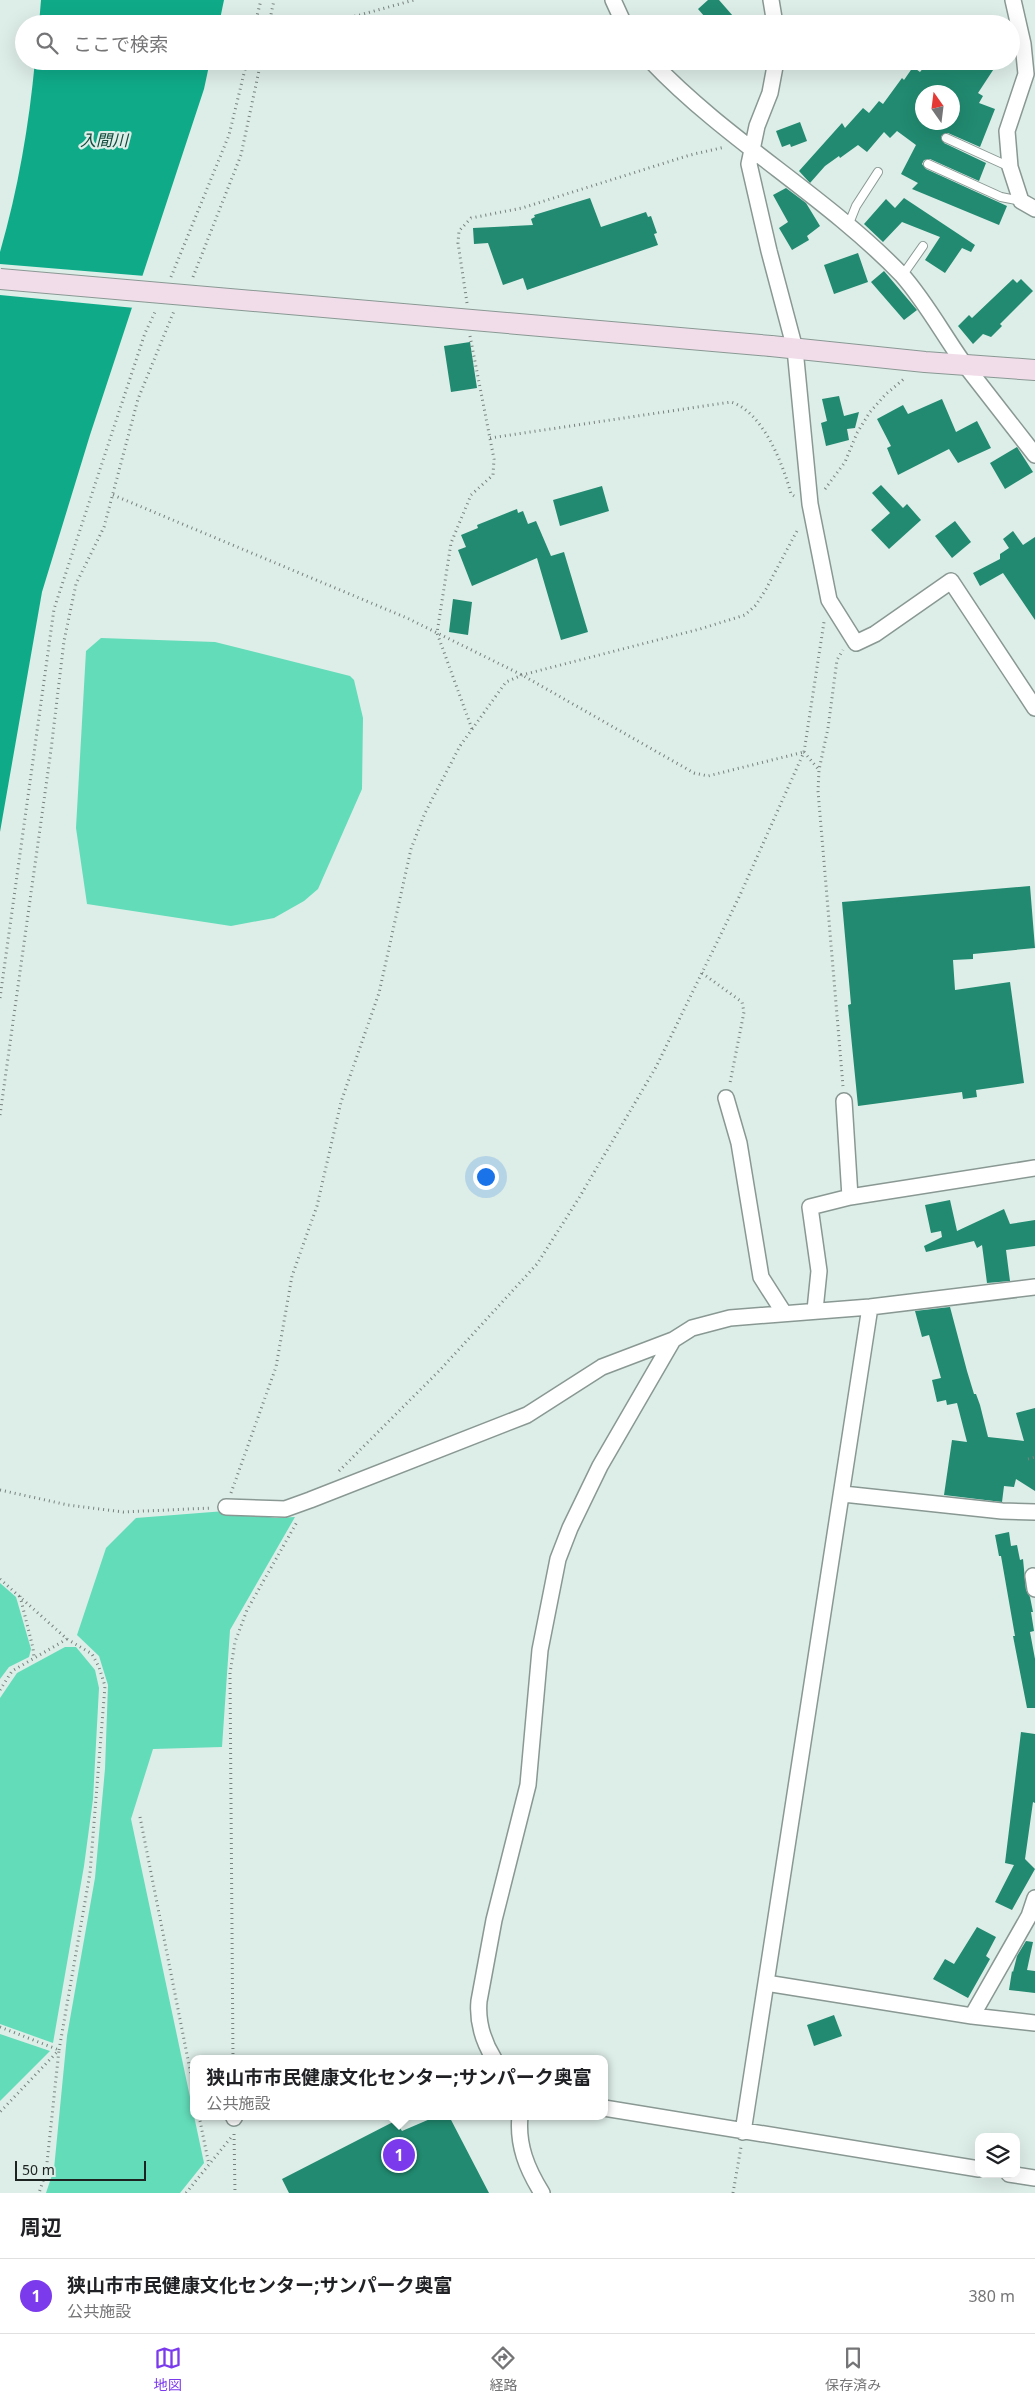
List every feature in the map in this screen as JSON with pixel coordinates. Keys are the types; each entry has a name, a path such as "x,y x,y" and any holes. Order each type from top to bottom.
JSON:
{"street":[{"path":"613,0 620,15"},
{"path":"758,0 772,4"},
{"path":"1013,0 1016,15"},
{"path":"1020,31 1026,74 1007,131 1010,167 1021,201 1035,209"},
{"path":"660,70 674,85 848,226 902,276 965,365 1035,455"},
{"path":"774,70 770,93 748,146 749,164 795,349 810,504 829,600 856,643 875,634 951,581 1035,708"},
{"path":"0,279 771,346 925,362 1035,370"},
{"path":"726,1098 739,1142 761,1276 784,1313"},
{"path":"844,1101 850,1197"},
{"path":"815,1310 818,1271 810,1207 850,1197 1035,1168"},
{"path":"226,1507 285,1509 310,1500 527,1415 602,1367 673,1340 692,1328 730,1318 870,1307 1035,1287"},
{"path":"743,2132 843,1494 870,1307"},
{"path":"491,2055 486,2047 481,2029 478,2014 479,2001 494,1920 528,1785 540,1650 558,1559 570,1528 600,1466 673,1340"},
{"path":"843,1494 1002,1511 1035,1512"},
{"path":"972,2016 1029,1916 1035,1898"},
{"path":"766,1983 972,2016 1035,2023"},
{"path":"608,2109 975,2169"},
{"path":"519,2120 518,2131 522,2152 542,2193"},
{"path":"1020,2176 1035,2178"}],"lane":[{"path":"946,138 1010,167"},
{"path":"928,164 1001,197 1021,201"},
{"path":"848,226 856,206 878,172"},
{"path":"902,276 923,246"}],"path":[{"path":"257,15 261,0"},
{"path":"271,15 274,0"},
{"path":"360,15 414,0"},
{"path":"167,285 229,135 245,70"},
{"path":"467,305 458,243 459,231 471,218 522,208 690,155 748,146"},
{"path":"0,998 54,608 145,333 156,309"},
{"path":"470,330 472,356 494,459 493,475 472,495 451,543 437,633 472,730"},
{"path":"0,1490 68,1505 123,1512 226,1507 276,1366 292,1276 317,1206 341,1102 380,993 412,849 425,813 460,746 506,682 522,675 700,629 745,615 756,605 766,589 810,504 826,488 845,462 870,412 886,394 925,362"},
{"path":"490,438 731,402 741,405 754,418 772,444 787,479 791,494 810,504"},
{"path":"0,1115 51,750 64,642 76,584 104,527 113,495 407,618 522,675 694,774 708,776 804,752"},
{"path":"337,1473 440,1370 537,1264 579,1198 656,1067 740,895 804,752 821,637 829,600"},
{"path":"844,1101 818,791 819,770 828,728 836,660 842,650 856,643"},
{"path":"804,752 819,770"},
{"path":"702,972 742,1002 744,1012 726,1098"},
{"path":"1028,1459 1035,1457"},
{"path":"232,2055 230,1673 235,1642 246,1610 310,1500"},
{"path":"0,1579 67,1639 92,1654 99,1667 105,1686 90,1873 59,2050 46,2172 39,2193"},
{"path":"20,1596 34,1658"},
{"path":"0,1690 12,1671 67,1639"},
{"path":"140,1817 190,2070"},
{"path":"0,2027 59,2050"},
{"path":"0,2112 59,2050"},
{"path":"200,2120 209,2165"},
{"path":"234,2120 236,2193"},
{"path":"733,2193 743,2132"},
{"path":"186,2193 234,2134"}],"shaded area":[{"path":"101,638 215,642 350,676 354,680 363,718 362,789 318,889 304,901 274,918 231,926 87,904 76,828 86,651"},
{"path":"225,1511 276,1518 295,1517 230,1630 222,1747 153,1749 131,1819 190,2097 190,2120 195,2120 204,2163 180,2193 46,2193 54,2169 67,2036 95,1878 105,1769 108,1685 99,1656 77,1635 106,1548 136,1518"},
{"path":"0,1583 16,1597 31,1649 29,1657 9,1667 0,1679"},
{"path":"65,1647 76,1647 95,1670 99,1688 93,1799 84,1866 53,2043 0,2024 0,1698 17,1673"},
{"path":"0,2034 50,2051 0,2101"}],"water":[{"path":"41,0 224,0 221,15 40,15"},
{"name":"入間川","path":"34,70 208,70 204,89 90,435 42,592 0,832 0,252 12,205 30,109"}],"pier":[{"path":"0,264 145,276 135,308 0,295"}],"building":[{"path":"708,0 719,0 732,15 703,15 698,9"},
{"path":"911,70 920,72 922,70 993,70 978,93 983,96 979,103 995,109 980,147 948,133 941,136 944,143 986,163 979,181 930,159 924,160 922,164 926,169 1007,206 999,225 912,189 918,183 901,174 916,145 897,131 890,138 884,132 867,152 858,145 840,158 839,156 825,166 810,183 799,171 842,123 845,128 863,108 869,113 879,101 883,104 902,78 904,80"},
{"path":"800,122 807,141 791,147 790,144 782,147 776,131"},
{"path":"786,188 806,203 820,226 807,236 809,240 792,250 779,228 788,222 773,195"},
{"path":"590,198 601,227 646,212 648,217 651,216 657,233 654,234 658,245 527,290 523,278 503,285 488,243 474,244 473,228 533,225 531,219 535,217 534,215"},
{"path":"904,198 975,245 971,252 962,248 945,273 925,260 940,237 902,222 883,242 864,224 886,199 895,208"},
{"path":"858,253 868,282 834,294 824,265"},
{"path":"884,271 917,310 904,320 871,282"},
{"path":"1013,279 1017,283 1021,279 1033,291 1000,324 1002,326 991,337 983,334 973,344 958,326 969,315 972,318"},
{"path":"470,342 477,388 451,392 444,346"},
{"path":"839,396 844,416 859,412 855,428 847,429 849,440 826,446 821,423 827,421 822,399"},
{"path":"942,399 956,432 977,421 991,448 958,463 949,449 898,475 887,448 891,446 877,419 903,405 908,414"},
{"path":"1017,447 1033,472 1005,489 990,463"},
{"path":"881,485 903,508 907,504 921,520 889,549 871,530 890,513 872,493"},
{"path":"602,486 609,511 560,526 553,500"},
{"path":"517,509 518,513 523,511 528,524 536,521 551,556 564,552 588,632 561,640 537,558 472,586 458,550 466,547 461,535 478,528 477,525"},
{"path":"955,521 971,542 952,558 935,536"},
{"path":"1013,531 1023,545 1035,537 1035,620 1003,573 980,586 973,573 1000,559 1000,554 1009,548 1003,539"},
{"path":"453,599 472,602 468,635 449,632"},
{"path":"1030,886 1035,948 973,954 973,959 953,960 955,990 1010,982 1024,1083 976,1090 977,1097 963,1099 962,1092 858,1106 848,1005 851,1004 842,902"},
{"path":"950,1200 957,1231 1004,1209 1010,1224 1035,1220 1035,1246 1006,1250 1010,1281 987,1283 982,1245 977,1248 974,1241 926,1252 924,1246 942,1237 941,1231 931,1233 925,1205"},
{"path":"950,1307 967,1371 974,1394 976,1394 980,1405 988,1437 1024,1441 1016,1413 1035,1408 1035,1491 1016,1479 1014,1487 1004,1486 1002,1502 944,1495 952,1440 967,1442 957,1403 947,1405 946,1400 937,1402 932,1380 941,1378 929,1335 922,1337 915,1311"},
{"path":"1009,1532 1011,1546 1017,1545 1020,1560 1023,1559 1026,1590 1030,1597 1033,1612 1031,1612 1034,1631 1030,1632 1035,1659 1035,1708 1027,1708 1013,1636 1015,1636 1001,1556 999,1556 995,1535"},
{"path":"1021,1732 1035,1734 1035,1803 1033,1802 1025,1859 1035,1869 1012,1910 995,1902 1014,1865 1005,1863"},
{"path":"977,1927 996,1937 986,1956 990,1959 968,1998 933,1979 945,1959 954,1964"},
{"path":"1026,1941 1033,1942 1027,1970 1035,1971 1035,1993 1009,1990 1017,1956"},
{"path":"834,2015 842,2036 814,2046 807,2025"},
{"path":"428,2120 451,2120 489,2193 289,2193 282,2179 395,2121 402,2131"}],"place":[{"name":"狭山市市民健康文化センター;サンパーク奥富","path":"399,2155"}]}
